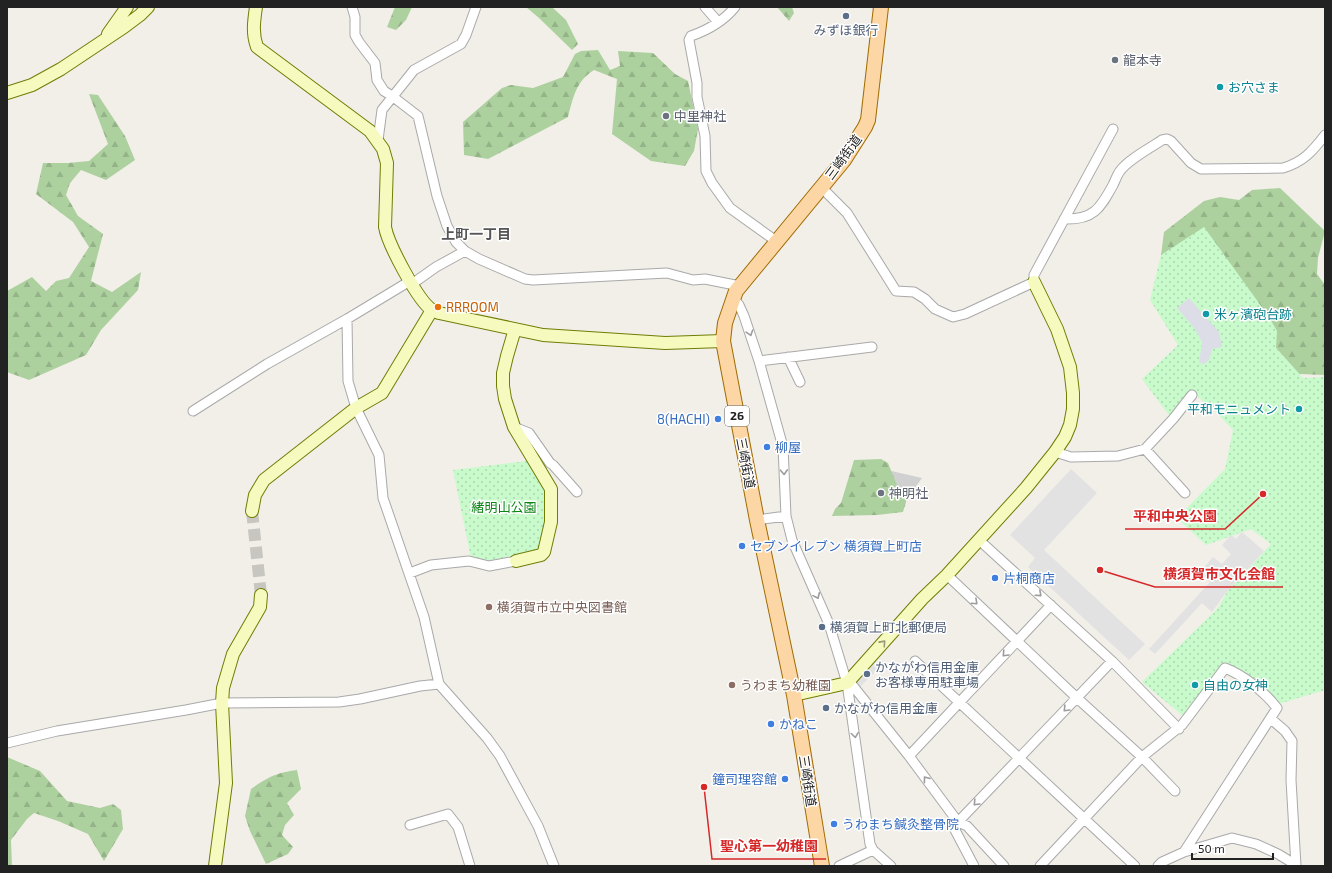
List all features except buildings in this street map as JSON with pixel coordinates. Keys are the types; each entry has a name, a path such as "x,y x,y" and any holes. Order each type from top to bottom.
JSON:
{"main road":[{"name":"三崎街道","path":"822,866 794,695 756,520 723,341 725,324 733,298 740,286 844,160 865,127 868,120 881,7"}],"street":[{"path":"102,42 127,7"},
{"path":"7,93 32,85 61,69 140,16 148,7"},
{"path":"256,7 253,27 254,39 257,46 370,130 378,140 383,149 387,163 385,227 387,237 411,283 426,306 439,313 543,335 657,342 723,341"},
{"path":"352,7 355,17 355,34 359,42 375,63 377,80 380,86 384,91 418,116 436,196 447,226 456,242 465,251 479,259 525,279 533,280 668,273 693,280 705,279 740,286"},
{"path":"378,140 382,110 392,96 414,70 461,44 466,35 476,7"},
{"path":"705,7 718,22"},
{"path":"735,7 727,17 706,30 691,36 689,40 697,83 697,97 705,136 706,171 712,183 730,208 776,241"},
{"path":"794,695 848,682 922,599 947,575 1026,488 1065,437 1070,425 1073,409 1070,367 1057,329 1034,282 1034,275 1113,130"},
{"path":"1064,219 1075,219 1096,212 1106,198 1120,172 1128,163 1162,140 1167,139 1171,141 1191,163 1201,169 1283,168 1295,164 1312,151 1325,135"},
{"path":"821,186 847,213 896,291 914,292 925,299 935,310 953,317 965,314 1034,282"},
{"path":"193,411 267,364 465,251"},
{"path":"733,298 740,305 744,316 759,361 783,447 786,516 792,540 829,624 848,682 870,844 873,850 891,866"},
{"path":"252,511 255,495 264,480 356,408 382,394 432,310"},
{"path":"347,319 348,381 356,408 379,455 383,498 424,617 439,684 487,738 500,756 538,826 554,866"},
{"path":"410,573 431,565 469,561 489,566 541,555 544,552 551,522 551,489 514,427 505,399 503,386 503,373 515,329"},
{"path":"759,361 872,347"},
{"path":"788,357 800,382"},
{"path":"1055,452 1071,457 1118,456 1145,449 1173,419 1192,395"},
{"path":"514,427 529,433 550,463 577,492"},
{"path":"1145,449 1185,493"},
{"path":"756,520 786,516"},
{"path":"979,540 1112,661 1179,729"},
{"path":"947,575 1076,698 1142,757 1175,791"},
{"path":"215,866 226,784 222,702 223,688 232,654 260,607 261,594"},
{"path":"909,756 1051,605"},
{"path":"915,661 1085,818 1134,866"},
{"path":"974,866 955,830 958,822 1112,661"},
{"path":"1040,866 1142,757 1179,729 1225,668 1236,672 1270,699 1277,708 1184,852"},
{"path":"848,682 909,756 958,822 967,826 1004,866"},
{"path":"7,743 57,731 186,710 222,702 339,702 420,686 439,684"},
{"path":"1271,719 1285,731 1292,741 1291,780 1296,865"},
{"path":"410,825 448,814 458,827 470,866"},
{"path":"1158,866 1162,862 1184,852 1232,838 1256,844 1278,854 1296,865"},
{"path":"839,866 873,850"}],"shaded area":[{"path":"1189,298 1219,332 1222,345 1222,347 1212,349 1209,360 1204,364 1199,363 1202,342 1195,329 1177,308"},
{"path":"1071,469 1097,493 1044,550 1145,644 1129,660 1028,567 1035,558 1010,535"},
{"path":"887,470 922,478 899,510"},
{"path":"1242,532 1264,551 1225,594 1212,612 1202,603 1155,654 1149,649 1210,582 1200,572 1213,557 1222,564 1231,554 1222,545 1231,535 1236,539"},
{"name":"かながわ信用金庫 お客様専用駐車場","path":"874,661 880,667 860,687 854,681"}],"green space":[{"path":"395,7 412,7 406,20 396,30 387,27"},
{"path":"526,7 552,7 566,20 578,44 572,50"},
{"path":"777,7 792,7 794,13 789,21"},
{"path":"598,50 610,70 620,66 618,51 653,53 675,74 688,81 698,129 694,151 685,166 651,161 612,134 617,79 594,70 583,79 576,90 568,117 488,159 464,155 463,122 502,88 511,85 533,88 563,77 575,54 581,51"},
{"path":"89,94 98,95 125,136 135,160 106,180 81,170 70,183 66,195 78,216 103,234 91,281 112,292 141,272 138,290 101,330 86,355 29,380 7,372 7,291 32,277 46,291 56,281 69,278 89,247 73,222 36,194 43,163 89,161 108,144"},
{"path":"1280,188 1325,231 1318,258 1317,274 1325,285 1325,375 1299,374 1276,348 1161,255 1164,232 1204,201 1220,197 1239,200 1252,190"},
{"path":"1204,227 1269,317 1277,331 1276,348 1303,378 1325,377 1325,690 1275,705 1225,668 1188,720 1142,682 1218,608 1227,592 1271,544 1251,529 1206,545 1177,518 1225,469 1233,430 1215,411 1192,392 1171,418 1142,379 1178,345 1150,300 1161,255"},
{"name":"神明社","path":"881,459 888,463 899,490 909,492 903,512 877,515 832,516 835,509 841,503 854,460"},
{"name":"緒明山公園","path":"527,461 543,483 548,502 541,547 536,551 488,561 475,557 471,558 453,470"},
{"path":"7,757 40,771 67,801 100,808 113,804 121,810 123,829 104,861 88,834 58,821 34,813 27,819 11,840 12,866 7,866"},
{"path":"297,770 301,789 287,803 294,815 285,825 282,835 293,847 288,854 266,864 250,831 245,816 251,789 272,776"}],"tunnel":[{"path":"252,511 261,595"}],"place":[{"name":"みずほ銀行","path":"846,16"},
{"name":"龍本寺","path":"1115,60"},
{"name":"お穴さま","path":"1220,87"},
{"name":"中里神社","path":"666,116"},
{"name":"RRROOM","path":"438,307"},
{"name":"米ヶ濱砲台跡","path":"1206,314"},
{"name":"平和モニュメント","path":"1299,409"},
{"name":"8(HACHI)","path":"718,419"},
{"name":"柳屋","path":"767,447"},
{"name":"神明社","path":"881,493"},
{"name":"平和中央公園","path":"1263,494"},
{"name":"セブンイレブン 横須賀上町店","path":"742,546"},
{"name":"横須賀市文化会館","path":"1100,570"},
{"name":"片桐商店","path":"995,578"},
{"name":"横須賀市立中央図書館","path":"489,607"},
{"name":"横須賀上町北郵便局","path":"822,627"},
{"name":"かながわ信用金庫 お客様専用駐車場","path":"867,674"},
{"name":"うわまち幼稚園","path":"732,685"},
{"name":"自由の女神","path":"1195,685"},
{"name":"かながわ信用金庫","path":"826,708"},
{"name":"かねこ","path":"771,724"},
{"name":"鐘司理容館","path":"785,779"},
{"name":"聖心第一幼稚園","path":"704,787"},
{"name":"うわまち鍼灸整骨院","path":"834,824"}],"district":[{"name":"上町一丁目","path":"476,234"}]}
